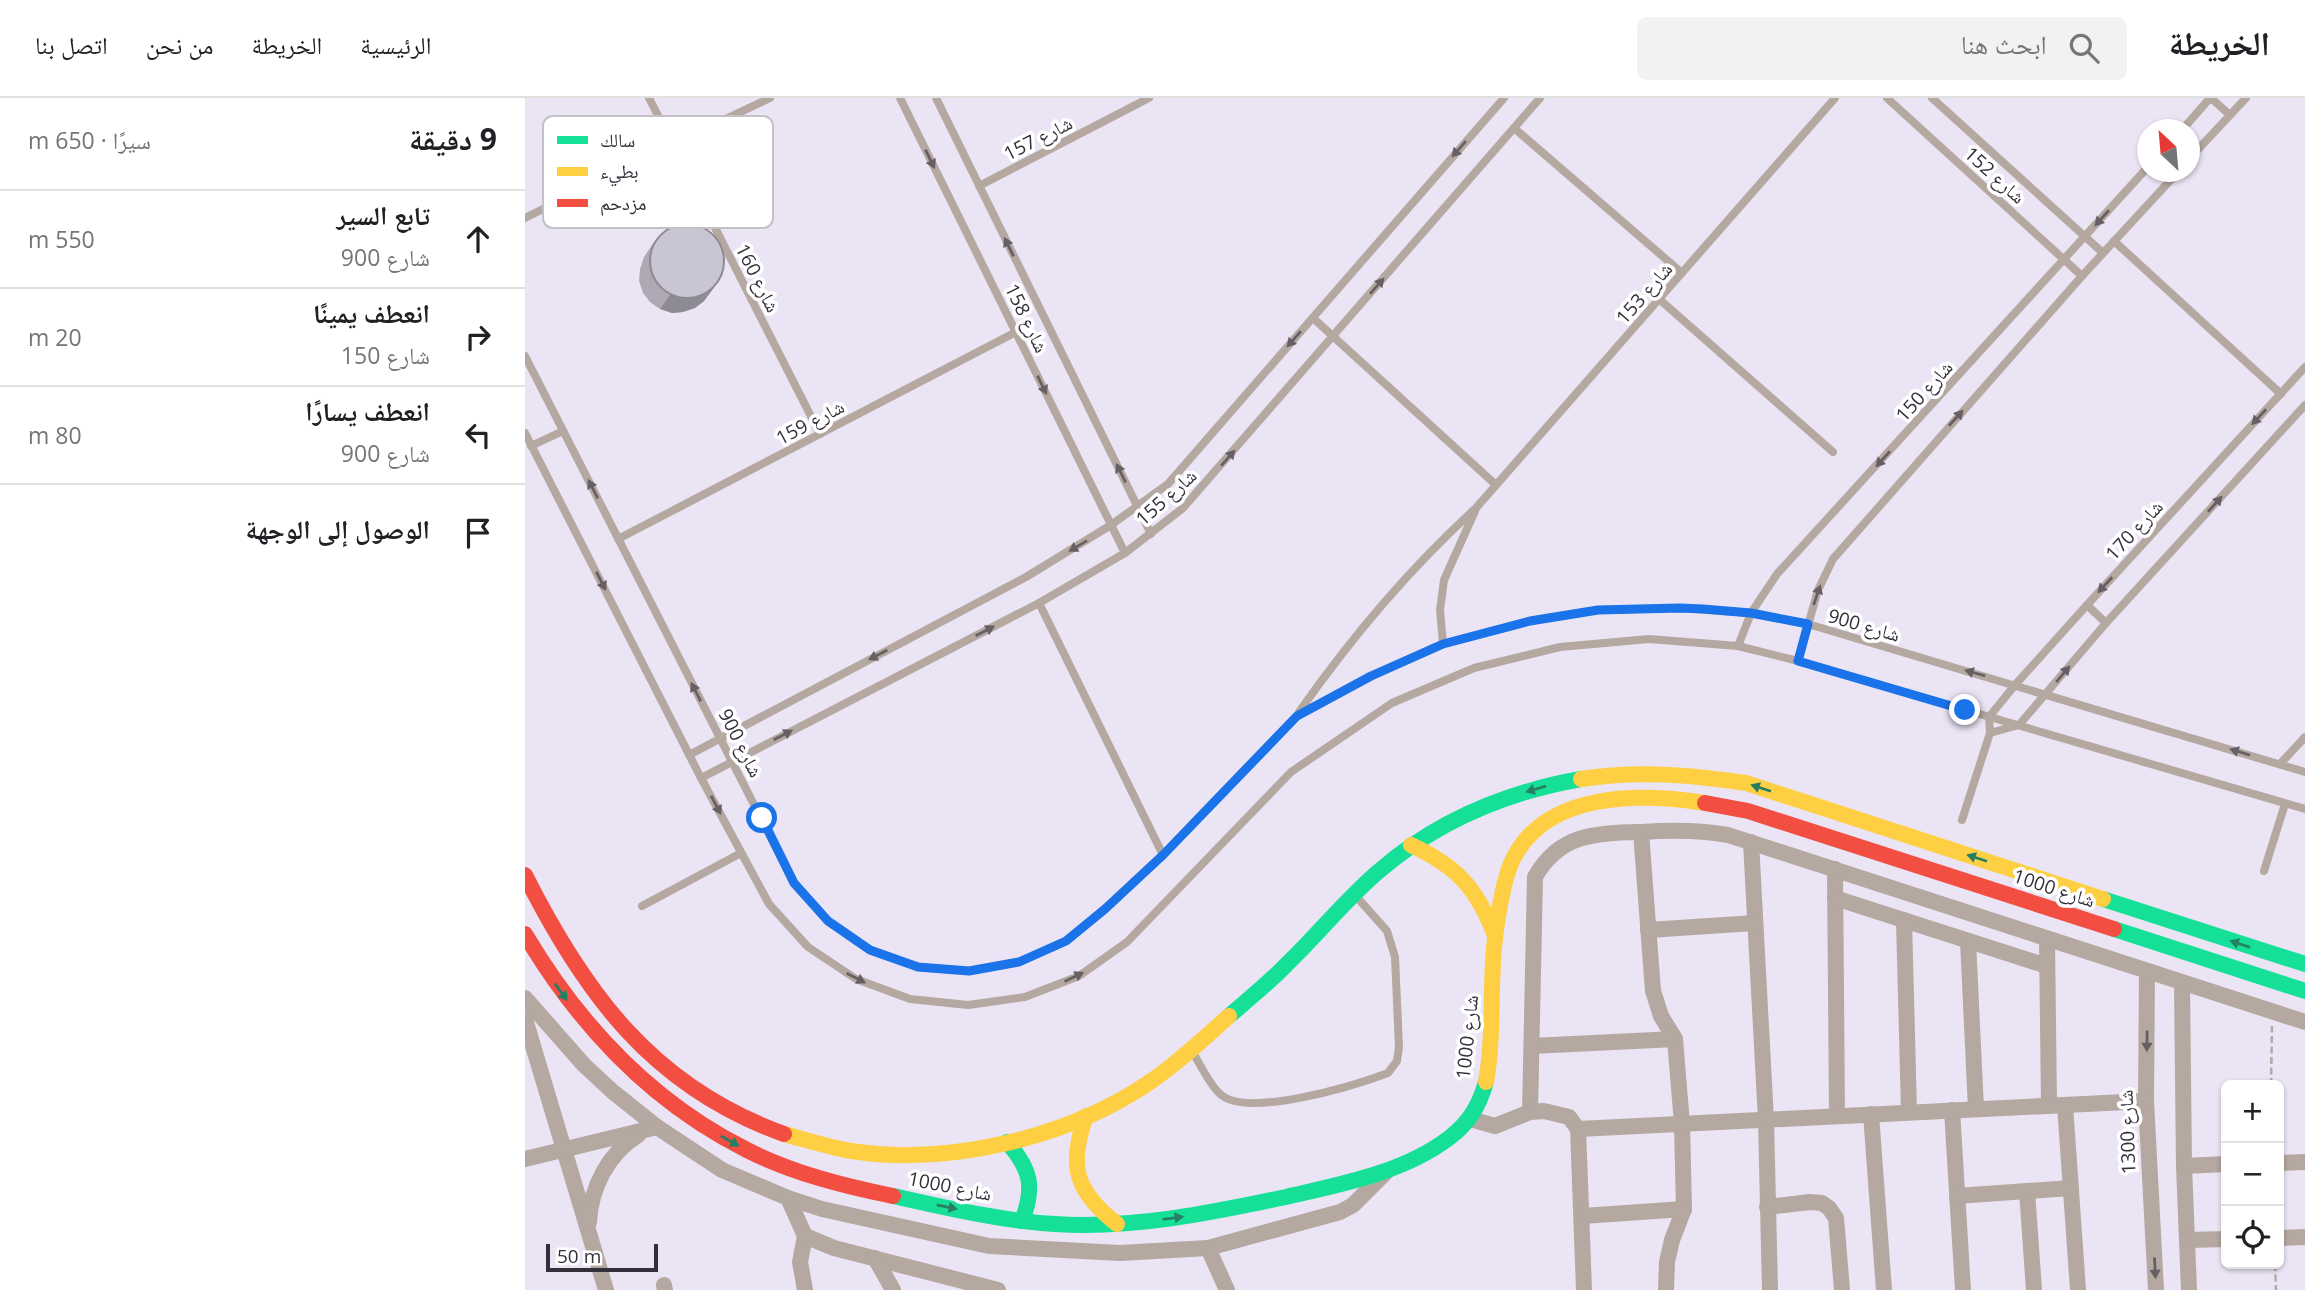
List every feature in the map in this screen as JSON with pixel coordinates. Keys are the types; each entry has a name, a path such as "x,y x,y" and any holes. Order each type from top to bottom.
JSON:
{"street":[{"name":"شارع 1000","path":"525,875 566,953 584,980 607,1009 652,1055 708,1098 779,1132 852,1151 918,1154 1007,1142 1086,1116 1136,1091 1168,1069 1286,966 1378,871 1411,845 1455,820 1504,799 1540,787 1587,777 1671,772 1706,775 1746,783 2305,964"},
{"name":"شارع 1000","path":"525,934 562,994 589,1027 629,1068 678,1108 739,1146 788,1168 881,1194 1021,1221 1072,1225 1173,1219 1237,1209 1322,1189 1389,1168 1450,1137 1470,1119 1483,1089 1489,1066 1495,935 1509,867 1518,848 1542,824 1583,806 1619,799 1674,799 1748,811 2305,991"},
{"path":"1531,1112 1535,877 1544,862 1554,853 1577,839 1603,833 1705,831 1751,842 2305,1022"},
{"path":"1641,832 1653,991 1661,1016 1675,1039 1682,1124 1684,1209 1667,1262 1666,1290"},
{"path":"1751,842 1766,1120 1770,1290"},
{"path":"1411,845 1435,855 1456,870 1473,889 1487,911 1495,935"},
{"path":"1835,869 1837,1116"},
{"path":"1835,898 2047,966"},
{"path":"1905,920 1909,1112"},
{"path":"1648,930 1755,923"},
{"path":"2047,940 2057,1105 2071,1188 2078,1290"},
{"path":"1968,941 1976,1109"},
{"name":"شارع 1300","path":"2147,972 2146,1101 2156,1290"},
{"path":"2182,984 2184,1166 2189,1290"},
{"path":"525,998 584,1065 652,1128 722,1170 788,1198 822,1209 989,1246 1121,1253 1208,1248 1340,1212 1353,1205 1389,1168"},
{"path":"525,1020 606,1290"},
{"path":"1532,1046 1675,1039"},
{"path":"1578,1129 2146,1101"},
{"path":"1952,1110 1963,1290"},
{"path":"1470,1119 1495,1126 1531,1112 1544,1111 1569,1117 1578,1129 1584,1290"},
{"path":"1871,1114 1884,1290"},
{"path":"1086,1116 1076,1139 1075,1164 1082,1189 1096,1209 1117,1224"},
{"path":"525,1159 652,1128"},
{"path":"589,1235 591,1203 602,1174 621,1148 652,1128"},
{"path":"1007,1142 1019,1154 1027,1170 1031,1188 1029,1205 1021,1221"},
{"path":"2284,1163 2305,1162"},
{"path":"2184,1166 2221,1164"},
{"path":"1957,1196 2071,1188"},
{"path":"2027,1191 2034,1290"},
{"path":"788,1198 805,1237 800,1262 801,1289"},
{"path":"1767,1207 1810,1202 1822,1203 1829,1208 1836,1219 1842,1290"},
{"path":"1582,1216 1684,1209"},
{"path":"805,1237 834,1248 998,1290"},
{"path":"2284,1238 2305,1237"},
{"path":"2187,1240 2221,1239"},
{"path":"1208,1248 1227,1290"},
{"path":"875,1258 893,1290"}],"lane":[{"name":"شارع 160","path":"649,98 658,116"},
{"path":"732,116 770,98"},
{"name":"شارع 158","path":"900,98 1125,553"},
{"name":"شارع 158","path":"936,98 1151,534"},
{"name":"شارع 157","path":"979,186 1149,98"},
{"name":"شارع 155","path":"689,755 1026,577 1111,525 1168,484 1504,98"},
{"name":"شارع 155","path":"701,778 1039,603 1125,553 1184,508 1540,98"},
{"name":"شارع 153","path":"1476,508 1835,98"},
{"name":"شارع 152","path":"1887,98 2082,276"},
{"name":"شارع 152","path":"1932,98 2103,253"},
{"path":"2192,119 2211,98 2230,115"},
{"path":"2200,147 2246,98"},
{"path":"1514,128 1682,273"},
{"name":"شارع 150","path":"1738,646 1751,613 1777,574 2137,179"},
{"path":"1798,661 1818,590 1833,559 2082,276 2169,182"},
{"path":"525,218 543,209"},
{"name":"شارع 160","path":"716,228 820,434"},
{"path":"2114,241 2281,394"},
{"path":"1659,299 1833,452"},
{"path":"1313,318 1496,485"},
{"name":"شارع 159","path":"618,539 1016,332"},
{"name":"شارع 900","path":"525,356 794,883 828,921 870,950 918,967 969,971 981,969 1019,962 1066,941 1163,855 1297,716 1371,676 1443,644 1530,621 1598,610 1680,608 1751,613 1808,624 2305,772"},
{"name":"شارع 170","path":"1989,717 2087,605 2305,367"},
{"path":"1990,733 2019,726 2106,623 2305,405"},
{"path":"531,446 563,431"},
{"path":"525,433 689,755 769,904 808,947 856,979 910,999 968,1005 1025,997 1079,976 1127,942 1291,772 1392,702 1474,668 1560,646 1649,639 1738,646 1798,661 2305,810"},
{"path":"1443,644 1440,602 1444,580 1476,508"},
{"path":"1297,716 1340,654 1436,545 1476,508"},
{"path":"1039,603 1163,855"},
{"path":"2087,605 2106,623"},
{"path":"1962,820 1990,733 1989,717"},
{"path":"2280,764 2305,737"},
{"path":"2264,871 2285,804"},
{"path":"642,906 741,853"},
{"path":"1191,1049 1220,1095 1247,1104 1276,1103 1388,1073 1397,1061 1399,1047 1395,957 1387,930 1355,895"}],"path":[{"path":"2271,1080 2273,1012"},
{"path":"2275,1269 2276,1290"}],"building":[{"path":"671,228 708,230 718,240 724,254 724,268 718,282 708,292 694,298 680,298 666,292 656,282 650,268 650,254 656,240"}],"traffic: fast":[{"path":"1229,1016 1282,969 1367,881 1401,853 1474,811 1526,792 1581,779"},
{"path":"2103,899 2305,964"},
{"path":"2114,929 2305,991"},
{"path":"893,1196 994,1217 1055,1224 1142,1222 1229,1209 1350,1182 1412,1160 1449,1138 1468,1120 1486,1082"},
{"path":"1007,1142 1021,1161 1028,1179 1029,1198 1022,1221"}],"traffic: slow":[{"path":"1581,779 1664,775 1746,783 2103,899"},
{"path":"1486,1082 1498,915 1509,868 1528,837 1548,820 1572,809 1598,802 1653,798 1705,803"},
{"path":"1411,845 1440,861 1463,880 1480,903 1494,933"},
{"path":"784,1134 851,1151 888,1155 966,1151 1043,1133 1115,1103 1147,1084 1229,1016"},
{"path":"1086,1116 1077,1149 1079,1176 1092,1200 1117,1224"}],"traffic: jam":[{"path":"1705,803 1748,811 2114,929"},
{"path":"525,875 572,959 628,1032 660,1063 697,1090 738,1114 784,1134"},
{"path":"525,934 546,967 594,1030 649,1085 679,1109 712,1131 782,1165 837,1183 893,1196"}],"route":[{"path":"762,818 794,883 828,921 870,950 918,967 969,971 1019,962 1066,941 1163,855 1297,716 1371,676 1443,644 1530,621 1598,610 1680,608 1751,613 1808,624 1798,661 1965,710"}]}
